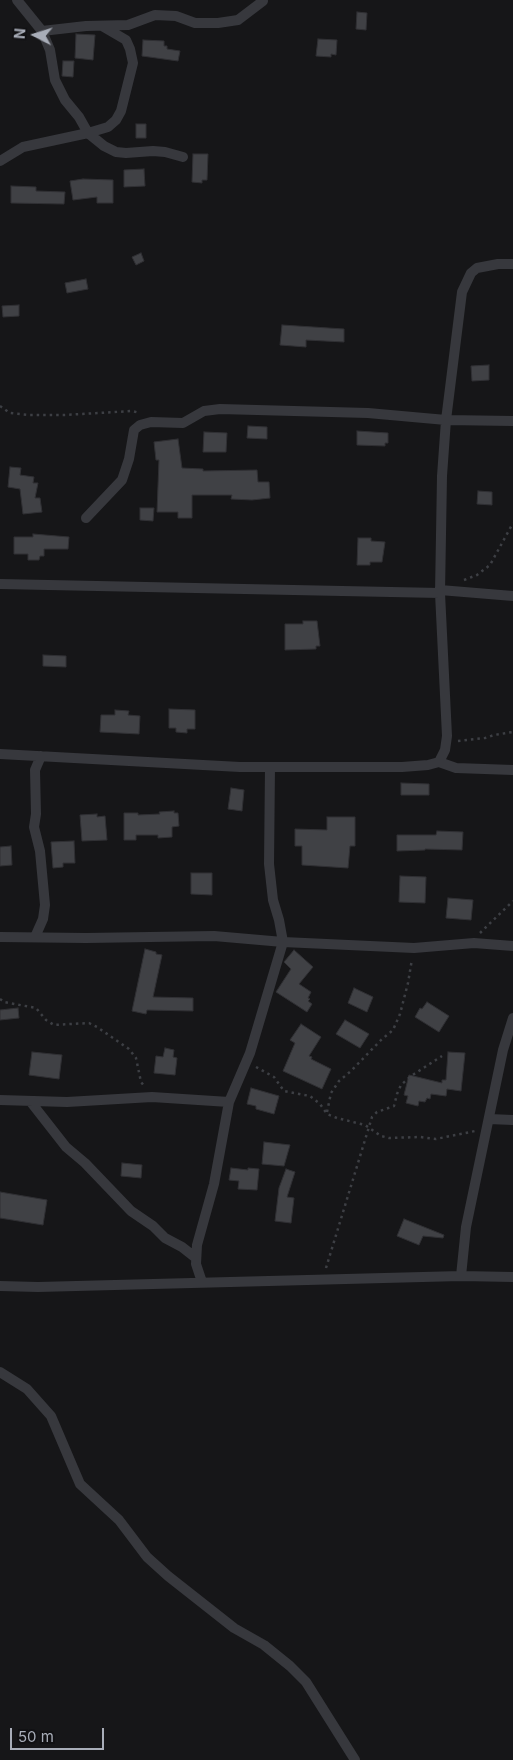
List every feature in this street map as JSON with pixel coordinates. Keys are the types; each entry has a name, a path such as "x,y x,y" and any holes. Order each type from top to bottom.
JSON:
{"street":[{"path":"17,0 42,31 50,50 55,80 64,100 79,117 88,133 104,146 116,152 153,151 183,156"},
{"path":"42,31 128,25 155,14 176,16 195,23 225,22 238,20 263,1"},
{"path":"0,161 22,148 88,133 108,127 116,120 121,111 133,63 126,40 102,26"},
{"path":"439,762 446,742 440,591 442,476 446,420 462,292 471,273 477,268 498,264 513,264"},
{"path":"86,518 122,480 129,459 134,430 140,425 150,422 183,423 204,411 220,409 368,413 446,420 513,421"},
{"path":"0,584 452,591 513,596"},
{"path":"0,754 240,767 402,767 439,762 456,768 513,770"},
{"path":"35,937 43,919 45,905 40,851 34,827 36,814 35,770 41,756"},
{"path":"202,1282 196,1264 197,1245 214,1184 229,1102 246,1061 283,942 273,900 269,864 270,767"},
{"path":"0,937 214,936 283,942 414,948 474,943 513,946"},
{"path":"461,1276 466,1227 503,1050 513,1018"},
{"path":"0,1100 67,1102 152,1097 229,1102"},
{"path":"30,1101 66,1147 85,1162 131,1211 153,1226 165,1238 182,1247 196,1258"},
{"path":"488,1124 513,1120"},
{"path":"0,1286 38,1287 513,1276"},
{"path":"0,1372 27,1389 51,1416 80,1484 119,1520 147,1557 168,1576 234,1628 264,1645 306,1682 355,1760"}],"path":[{"path":"0,406 10,413 35,415 132,411 143,414 150,422"},
{"path":"452,591 459,582 478,575 490,565 513,523"},
{"path":"446,742 485,738 513,732"},
{"path":"474,943 481,932 513,901"},
{"path":"326,1114 331,1093 339,1081 393,1030 400,1014 408,983 414,948"},
{"path":"0,999 4,1002 36,1008 46,1020 54,1025 89,1023 97,1027 129,1049 136,1058 141,1082 152,1097"},
{"path":"325,1280 327,1264 372,1117 376,1112 394,1106 401,1086 411,1076 442,1056"},
{"path":"246,1061 274,1077 284,1091 310,1096 320,1104 326,1114 368,1126 381,1136 399,1139 446,1138 488,1124"}],"building":[{"path":"357,12 367,13 366,30 356,29"},
{"path":"76,34 95,35 93,60 75,58"},
{"path":"318,39 337,40 336,55 331,54 331,57 316,56"},
{"path":"143,40 164,41 164,46 167,46 167,49 180,51 178,61 142,56"},
{"path":"63,61 74,61 73,77 62,76"},
{"path":"136,124 146,124 146,138 136,138"},
{"path":"193,154 208,154 207,180 202,180 202,183 192,182"},
{"path":"144,169 145,186 124,187 124,170"},
{"path":"83,179 113,180 113,203 97,203 97,197 73,200 70,181"},
{"path":"11,186 36,187 36,191 65,192 64,204 11,203"},
{"path":"141,253 144,261 136,265 132,257"},
{"path":"86,279 88,289 67,293 65,283"},
{"path":"19,305 19,316 3,317 2,306"},
{"path":"282,325 344,329 344,342 306,340 306,347 280,345"},
{"path":"489,365 489,380 472,381 471,366"},
{"path":"248,426 267,427 267,439 247,438"},
{"path":"357,431 388,433 388,443 385,443 385,446 357,445"},
{"path":"204,432 227,433 226,452 203,452"},
{"path":"178,439 182,468 203,469 203,471 257,470 258,482 269,482 270,498 252,500 231,499 232,495 192,495 192,518 178,518 178,512 157,512 159,460 156,460 154,442"},
{"path":"10,467 21,468 20,475 34,477 33,483 38,483 35,498 40,498 42,512 23,514 20,489 8,487"},
{"path":"478,491 492,492 492,505 477,504"},
{"path":"140,508 154,508 153,521 140,520"},
{"path":"33,534 69,537 68,549 44,549 44,556 40,556 39,560 28,560 28,554 14,554 14,537 33,537"},
{"path":"358,538 371,538 371,541 385,542 382,562 370,562 370,565 357,565"},
{"path":"303,621 317,621 320,646 316,646 316,649 285,650 285,624 303,624"},
{"path":"43,655 66,656 66,667 43,666"},
{"path":"169,709 195,710 195,729 187,729 187,733 176,732 176,728 169,728"},
{"path":"115,710 129,711 128,715 140,716 139,734 100,732 101,715 115,715"},
{"path":"401,783 429,784 429,795 401,795"},
{"path":"231,788 244,790 242,811 228,809"},
{"path":"174,811 174,813 178,813 179,826 172,827 172,837 158,838 158,835 136,835 136,840 124,840 124,813 138,813 138,815"},
{"path":"97,814 97,817 105,816 107,840 82,841 80,815"},
{"path":"327,817 355,817 355,846 350,846 348,868 302,865 302,846 295,846 295,829 327,830"},
{"path":"437,831 463,832 462,850 425,849 397,851 397,835 436,835"},
{"path":"74,841 75,863 63,863 63,867 53,868 51,842"},
{"path":"11,846 12,865 0,866 0,847"},
{"path":"191,873 212,873 212,895 191,894"},
{"path":"400,876 426,877 425,903 399,902"},
{"path":"448,898 473,900 471,920 446,918"},
{"path":"145,949 162,955 153,997 193,998 193,1011 147,1010 146,1014 132,1011"},
{"path":"294,950 313,967 299,984 311,992 308,1001 312,1004 307,1012 276,992 291,969 284,962"},
{"path":"354,988 373,997 367,1012 348,1003"},
{"path":"427,1002 449,1016 439,1032 415,1017 420,1008 422,1009"},
{"path":"18,1008 19,1018 0,1020 0,1010"},
{"path":"345,1020 369,1034 360,1048 336,1034"},
{"path":"301,1024 321,1037 309,1056 312,1057 311,1059 331,1069 322,1089 283,1071 295,1043 290,1040"},
{"path":"165,1048 174,1050 173,1057 177,1058 175,1075 154,1073 156,1056 163,1057"},
{"path":"32,1052 62,1055 59,1079 29,1075"},
{"path":"448,1052 465,1053 461,1091 447,1089 446,1096 431,1094 430,1099 427,1098 425,1102 419,1101 418,1106 406,1103 408,1096 404,1095 409,1075 442,1083 442,1080 446,1080"},
{"path":"251,1088 279,1096 274,1114 256,1109 256,1106 247,1104"},
{"path":"264,1142 290,1145 284,1166 262,1164"},
{"path":"122,1163 142,1165 141,1178 121,1176"},
{"path":"231,1168 259,1169 257,1190 238,1189 239,1181 229,1180"},
{"path":"286,1169 295,1172 287,1197 294,1198 291,1223 275,1221 279,1188"},
{"path":"0,1192 47,1200 43,1225 0,1218"},
{"path":"404,1219 444,1235 443,1238 423,1236 419,1245 397,1236"}]}
